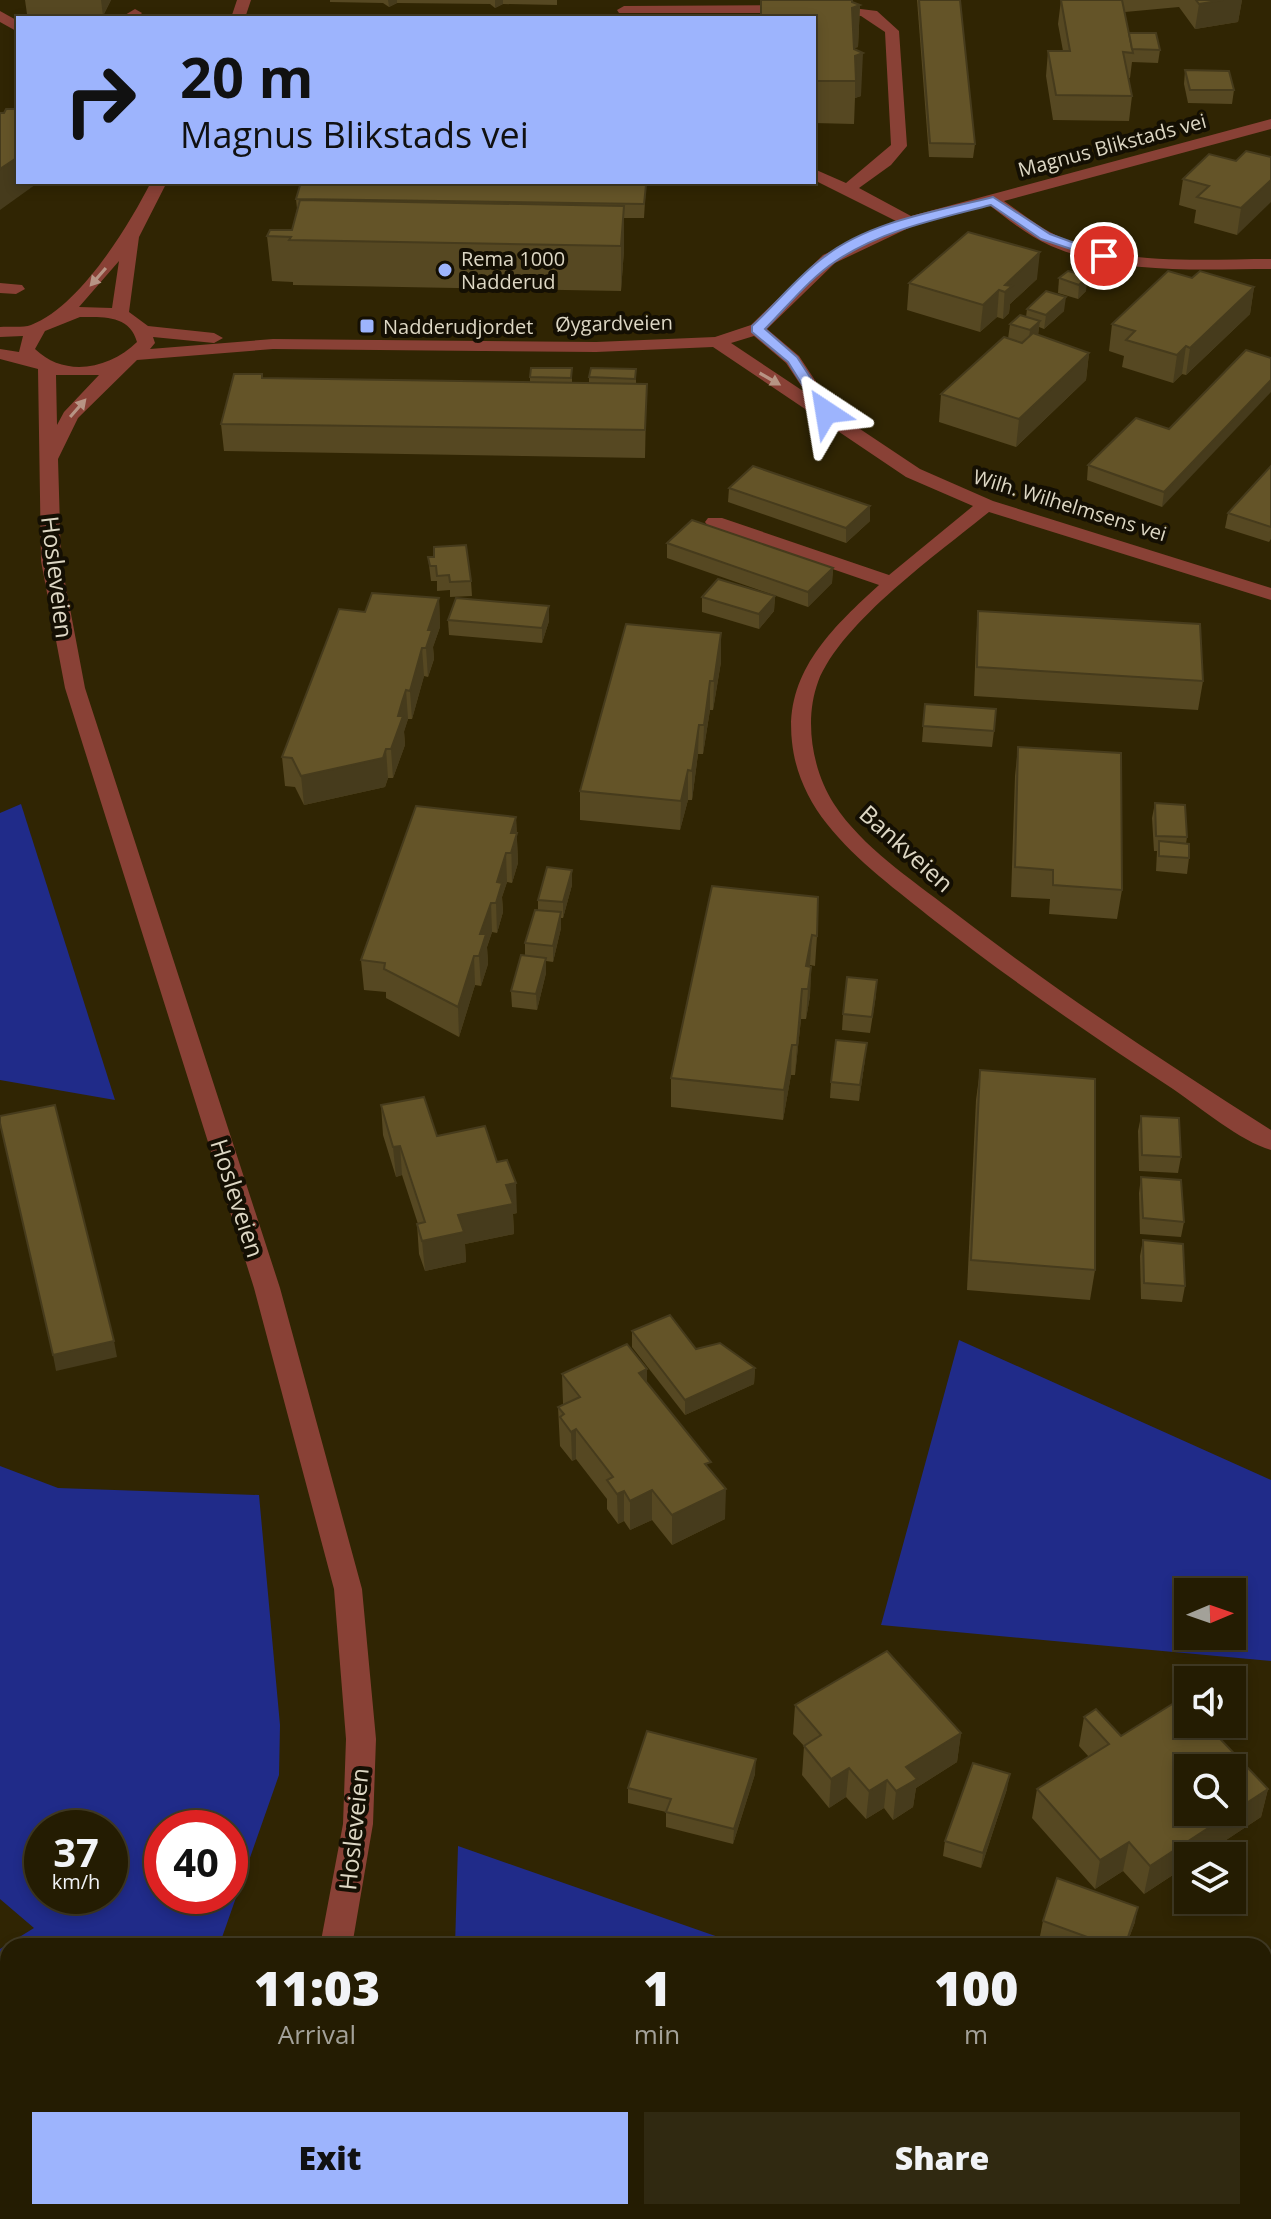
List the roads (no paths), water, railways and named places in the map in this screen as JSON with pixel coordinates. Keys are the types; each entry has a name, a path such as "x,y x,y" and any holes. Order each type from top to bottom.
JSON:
{"street":[{"path":"623,9 853,9 884,20 892,31 899,146 885,162 849,188"},
{"name":"Magnus Blikstads vei","path":"717,342 757,329 829,259 860,242 909,222 1271,124"},
{"path":"816,175 849,188 909,222"},
{"path":"62,316 131,237 158,184"},
{"path":"993,201 1046,237 1104,256 1165,262 1271,264"},
{"path":"120,315 131,237"},
{"path":"0,332 34,330 62,316 89,312 120,315 136,322 145,331 146,343 136,355 118,366 93,372 0,354"},
{"name":"Wilh. Wilhelmsens vei","path":"757,329 793,360 826,412"},
{"name":"Hosleveien","path":"34,330 26,350 40,364 51,459 51,561 75,688 97,765 267,1288 348,1589 361,1739 358,1824 337,1938"},
{"name":"Øygardveien","path":"145,331 273,344"},
{"name":"Wilh. Wilhelmsens vei","path":"717,342 913,473 986,505 1144,551 1271,594"},
{"name":"Øygardveien","path":"136,355 273,344 596,347 717,342"},
{"name":"Hosleveien","path":"51,459 70,416 118,366"},
{"name":"Bankveien","path":"986,505 893,583 825,652 809,678 801,708 804,758 825,807 882,868 1025,981 1271,1141"},
{"path":"715,522 893,583"}],"place":[{"name":"Rema 1000 Nadderud","path":"445,270"},
{"name":"Nadderudjordet","path":"367,326"}]}
